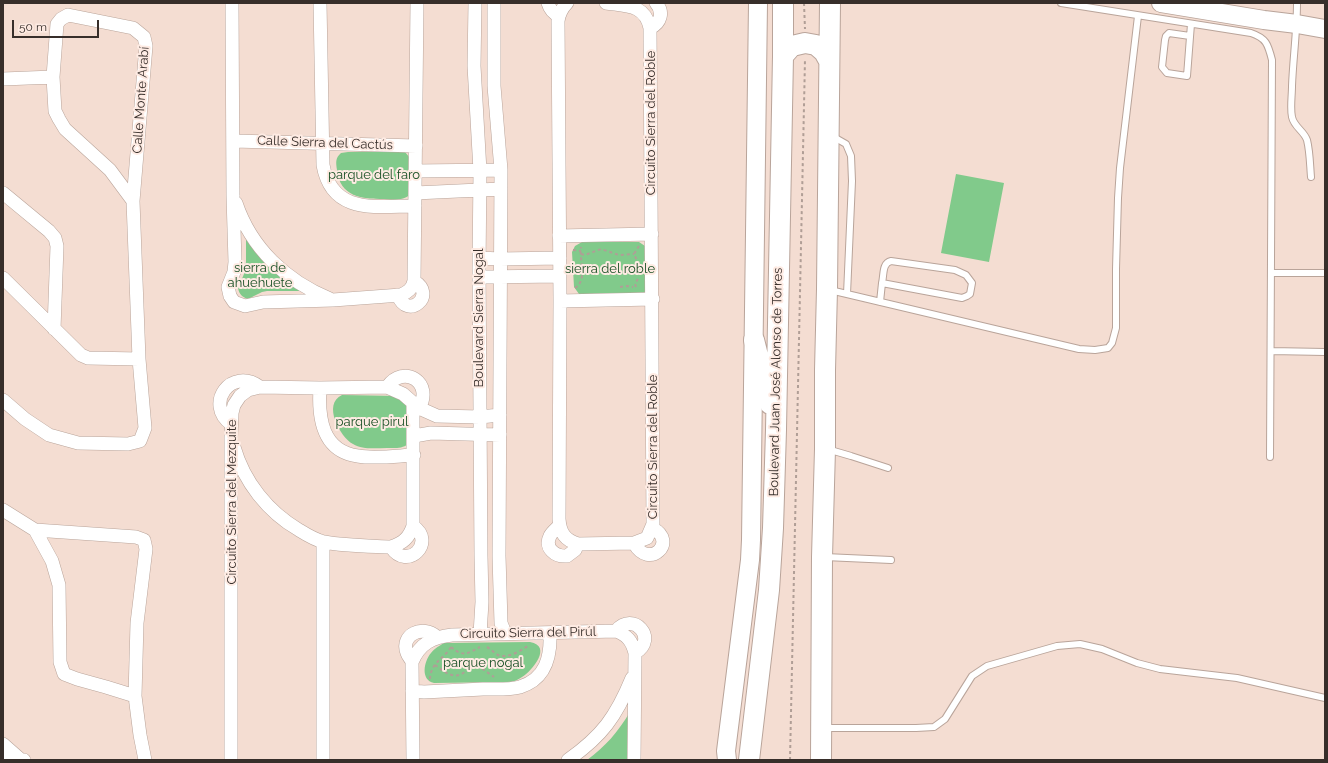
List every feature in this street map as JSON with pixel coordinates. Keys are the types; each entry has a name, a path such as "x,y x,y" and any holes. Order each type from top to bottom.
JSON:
{"main road":[{"name":"Boulevard Juan José Alonso de Torres","path":"751,754 769,590 776,430 783,3"},
{"path":"820,756 822,557 826,449 825,370 830,3"},
{"path":"783,56 792,46 805,43 816,45 824,52 829,61"},
{"path":"754,340 776,430"}],"street":[{"path":"232,3 234,140 233,196 235,262 228,291 234,302 245,306 264,302 333,300 398,295 406,293 410,290 414,281 417,3"},
{"path":"320,3 324,170 327,180 332,189 348,202 366,206 415,206"},
{"name":"Boulevard Sierra Nogal","path":"475,3 474,66 480,170 479,277 482,602 480,634"},
{"name":"Boulevard Sierra Nogal","path":"494,3 494,86 501,170 499,556 501,624 505,633"},
{"path":"548,3 553,13 559,16"},
{"path":"567,3 559,16 559,526 565,537 578,544 634,543 638,549 646,554 656,554 660,550 663,543 660,534 652,528"},
{"name":"Circuito Sierra del Roble","path":"606,3 635,5 646,14 649,20 650,28 653,299 652,528 647,538 634,543"},
{"path":"650,28 655,26 660,18 660,9 656,3"},
{"path":"727,760 726,751 750,560 758,3"},
{"path":"1162,3 1325,29"},
{"name":"Calle Monte Arabí","path":"3,400 25,419 49,435 78,443 128,444 140,441 145,428 139,359 134,201 146,46 144,37 133,28 68,15 61,19 57,24 53,78 55,110 65,129 110,170 134,201"},
{"path":"3,79 53,78"},
{"name":"Calle Sierra del Cactús","path":"234,140 416,146"},
{"path":"415,171 501,170"},
{"path":"415,193 501,189"},
{"path":"3,193 49,231 55,238 57,246 54,330"},
{"path":"233,196 241,217 252,236 271,260 293,280 333,300"},
{"path":"559,236 652,234"},
{"path":"479,258 560,258"},
{"path":"479,277 560,276"},
{"path":"3,278 81,355 88,358 139,359"},
{"path":"560,301 653,299"},
{"path":"231,430 236,454 243,471 253,487 264,502 277,515 292,526 323,542 391,547 406,540 413,526 414,436 416,405 424,398 424,393 422,387 415,379 405,376 399,377 390,382 386,387"},
{"name":"Circuito Sierra del Mezquite","path":"231,760 231,430 234,405 240,396 248,390 260,387 386,387 403,394 416,405 437,416 480,417 500,415"},
{"path":"320,388 320,414 322,426 330,440 337,448 350,455 359,457 414,455"},
{"path":"414,436 431,433 500,435"},
{"path":"3,510 35,530 136,537 144,540 146,549 137,623 135,696 145,760"},
{"path":"559,526 550,534 548,544 553,553 567,556 575,550 578,544"},
{"path":"35,530 52,561 59,585 60,662 64,674 76,680 135,696"},
{"path":"323,542 323,760"},
{"name":"Circuito Sierra del Pirúl","path":"413,760 412,662 415,654 421,647 437,637 505,633 616,631 624,634 629,639 633,646 634,653 634,760"},
{"path":"412,691 424,692 519,687 530,682 540,674 550,657 550,633"},
{"path":"568,760 586,747 603,730 614,716 634,672"},
{"path":"3,744 22,760"},
{"path":"3,759 22,760"}],"lane":[{"path":"1061,3 1250,33 1259,36 1266,42 1272,60 1270,457"},
{"path":"1297,3 1297,24 1294,44 1291,101 1292,117 1295,126 1303,133 1307,140 1311,177"},
{"path":"827,289 1079,349 1095,350 1108,348 1112,343 1116,328 1118,190 1138,16"},
{"path":"1190,36 1169,33 1166,36 1162,67 1167,73 1187,76 1191,24"},
{"path":"828,134 846,144 851,156 852,189 847,294"},
{"path":"880,302 882,283 885,264 890,261 955,270 966,275 972,282 970,294 962,298 882,283"},
{"path":"1271,273 1325,273"},
{"path":"1271,351 1325,352"},
{"path":"826,449 888,468"},
{"path":"822,557 890,560"},
{"path":"821,728 934,727 945,719 972,676 987,666 1057,646 1080,644 1102,649 1137,663 1160,669 1237,678 1325,698"}],"path":[{"path":"790,760 805,43 804,3"},
{"path":"574,288 578,287 582,279 582,242"},
{"path":"634,254 638,248 639,242"},
{"path":"573,250 587,254 601,249 619,255 634,254"},
{"path":"634,254 640,267"},
{"path":"638,290 635,284 640,273"},
{"path":"430,682 430,673 435,664 451,647 452,642"},
{"path":"451,647 460,653 467,654 479,648 487,647 498,655 504,656 521,650 531,643"},
{"path":"435,664 450,674 457,676 472,666 477,665 492,676 498,678"}],"green space":[{"name":"parque del faro","path":"405,152 410,158 411,194 402,199 395,200 368,198 353,195 347,191 339,179 336,163 341,153"},
{"path":"956,174 1004,183 989,262 941,253"},
{"name":"sierra de ahuehuete","path":"246,228 306,291 267,291 248,299 241,295 238,288 244,274 246,262"},
{"name":"sierra del roble","path":"582,242 639,242 645,246 645,292 642,294 579,294 574,287 572,252 575,246"},
{"name":"parque pirul","path":"342,395 399,396 408,400 408,444 398,448 365,448 353,444 343,435 333,413 333,405 336,399"},
{"name":"parque nogal","path":"530,642 537,644 540,648 538,659 531,670 515,681 434,683 427,678 425,674 425,665 429,656 437,647 444,643"},
{"path":"630,712 628,759 587,760 611,739"}]}
